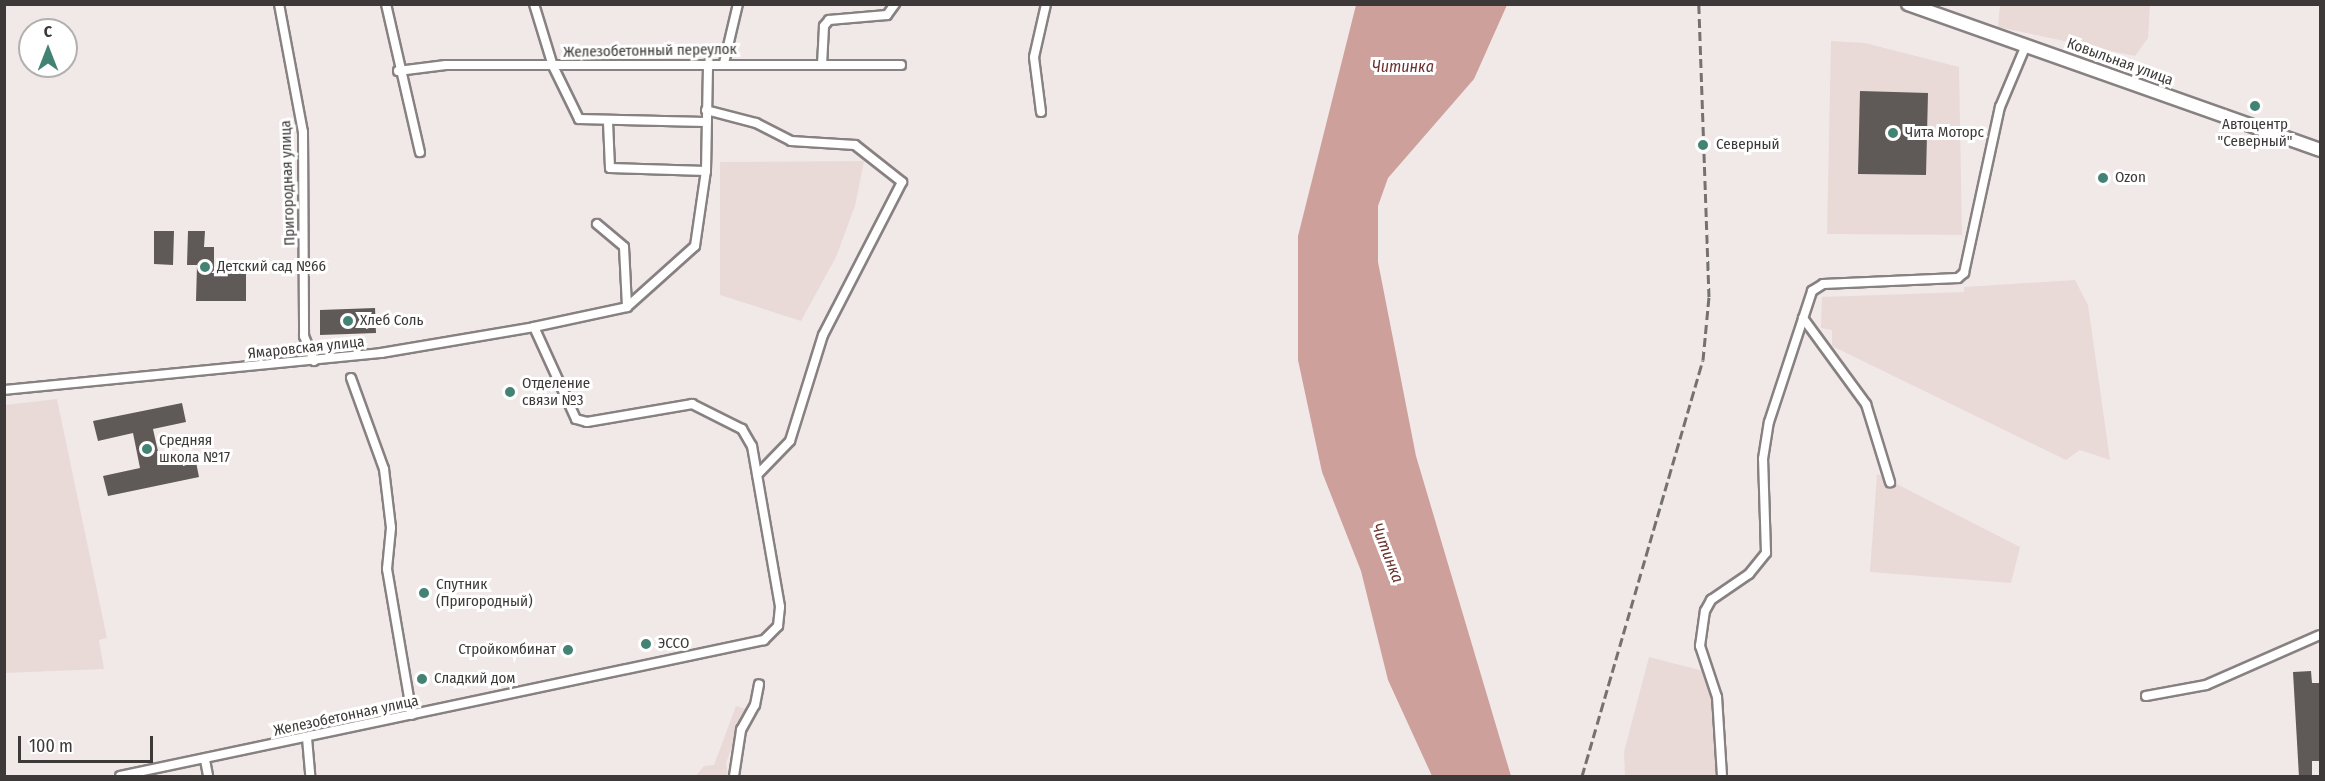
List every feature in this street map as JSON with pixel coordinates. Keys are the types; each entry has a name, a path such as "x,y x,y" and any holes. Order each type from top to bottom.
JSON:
{"main road":[{"name":"Ковыльная улица","path":"1908,4 2320,150"}],"street":[{"name":"Пригородная улица","path":"279,4 303,132 304,336 314,361"},
{"path":"386,4 398,71 420,152"},
{"path":"534,4 553,66 579,119 608,122 705,122"},
{"path":"724,63 738,4"},
{"path":"822,65 824,26 829,20 887,15 895,4"},
{"path":"1041,112 1034,57 1046,4"},
{"path":"1722,777 1717,697 1700,646 1705,611 1711,600 1749,574 1766,553 1763,459 1769,422 1812,291 1822,284 1958,278 1964,273 2000,107 2026,45"},
{"name":"Железобетонный переулок","path":"398,71 446,65 724,63 901,65"},
{"path":"627,307 695,246 706,171 705,122 708,64"},
{"path":"706,110 756,123 791,141 855,145 902,183 823,335 790,441 757,475"},
{"path":"608,122 610,168 706,171"},
{"path":"597,224 624,247 627,307"},
{"name":"Ямаровская улица","path":"4,390 314,361 534,327 627,307"},
{"path":"1803,318 1866,404 1890,482"},
{"name":"Железобетонная улица","path":"120,777 764,640 778,626 780,607 752,446 742,429 692,404 587,422 576,419 534,327"},
{"path":"351,378 384,469 392,528 387,569 412,716"},
{"path":"2146,696 2206,685 2320,635"},
{"path":"734,777 741,730 755,705 759,684"},
{"path":"307,738 310,777"},
{"path":"205,760 208,777"}],"shaded area":[{"path":"2000,5 2150,5 2148,38 2135,56 1998,27"},
{"path":"1831,41 1865,43 1959,67 1962,235 1827,234"},
{"path":"864,161 855,206 836,257 801,321 720,295 720,162"},
{"path":"2075,280 2088,305 2110,460 2080,450 2066,460 1832,346 1832,330 1821,328 1822,297 1964,292 1964,287"},
{"path":"57,399 107,638 99,640 104,669 5,673 5,405"},
{"path":"1877,474 2020,547 2011,583 1870,572"},
{"path":"1649,657 1711,673 1717,776 1625,776 1624,752"},
{"path":"736,706 746,709 726,763 728,776 696,776 704,766 714,765"}],"water":[{"name":"Читинка","path":"1356,5 1507,5 1474,79 1388,178 1378,206 1378,262 1416,456 1511,776 1432,776 1388,680 1361,571 1322,472 1298,360 1298,236"}],"building":[{"name":"Чита Моторс","path":"1860,91 1928,93 1926,175 1858,174"},
{"path":"154,231 174,231 173,265 154,264"},
{"name":"Детский сад №66","path":"188,231 205,231 204,247 214,247 214,268 246,269 246,301 196,301 197,265 187,265"},
{"name":"Хлеб Соль","path":"375,308 376,333 320,335 320,310"},
{"name":"Средняя школа №17","path":"182,403 186,422 153,429 161,465 195,457 199,477 108,496 103,476 140,468 133,433 98,441 93,421"},
{"path":"2311,671 2312,683 2320,683 2320,761 2312,761 2312,777 2299,777 2293,672"}],"railway":[{"path":"1582,776 1703,360 1709,297 1699,4"}],"place":[{"name":"Автоцентр \"Северный\"","path":"2255,106"},
{"name":"Чита Моторс","path":"1893,133"},
{"name":"Северный","path":"1703,145"},
{"name":"Ozon","path":"2103,178"},
{"name":"Детский сад №66","path":"205,267"},
{"name":"Хлеб Соль","path":"348,321"},
{"name":"Отделение связи №3","path":"510,392"},
{"name":"Средняя школа №17","path":"147,449"},
{"name":"Спутник (Пригородный)","path":"424,593"},
{"name":"ЭССО","path":"646,644"},
{"name":"Стройкомбинат","path":"568,650"},
{"name":"Сладкий дом","path":"422,679"}]}
